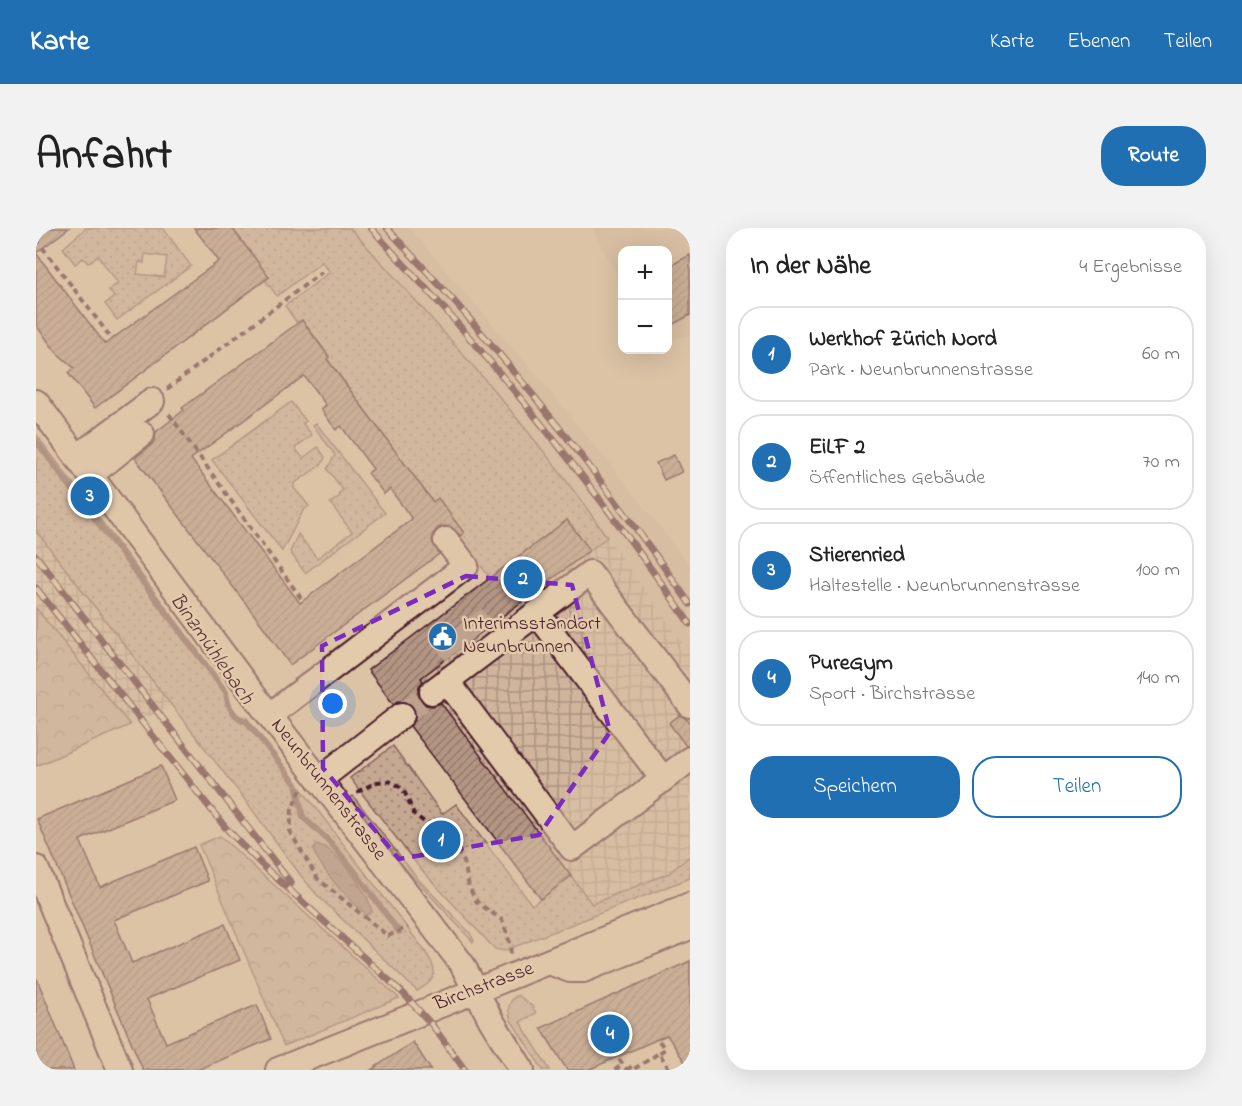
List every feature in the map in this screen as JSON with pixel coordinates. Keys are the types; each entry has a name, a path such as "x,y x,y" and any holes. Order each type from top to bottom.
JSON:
{"street":[{"path":"84,466 154,399"},
{"name":"Neunbrunnenstrasse","path":"36,402 270,715 309,780 462,964 491,1020 522,1070"},
{"path":"84,466 142,434"},
{"path":"270,715 466,566 446,540"},
{"path":"690,705 590,573 539,604 466,658 572,848 690,759"},
{"path":"539,604 663,779"},
{"path":"309,780 402,715"},
{"path":"36,868 120,1070"},
{"name":"Birchstrasse","path":"278,1070 690,904"},
{"path":"549,962 570,970 583,970 690,927"}],"path":[{"path":"36,239 112,339"},
{"path":"303,601 154,399 322,272"},
{"path":"309,780 292,809 290,832 318,879 388,936 411,926"},
{"path":"357,792 376,782 389,781 399,786 405,793 414,814 424,822 434,824 449,837 464,862 470,887 477,902 502,920 510,943 511,956"},
{"path":"619,1059 626,1070 632,1066 634,1069 664,1049 659,1041"},
{"path":"659,1053 670,1070"},
{"path":"615,1070 623,1064"}],"highlighted area":[{"path":"466,576 572,585 610,732 539,835 399,859 323,768 322,646"}],"shaded area":[{"path":"350,228 409,228 532,370 634,494 690,566 690,654 564,478 486,382"},
{"path":"592,228 690,228 690,335 672,339 672,246 618,246 618,277"},
{"path":"567,520 590,550 607,537 690,654 690,856 669,873 592,904 571,877 541,899 368,670"},
{"path":"36,531 172,706 36,766"}],"green space":[{"path":"86,228 163,228 191,266 117,320 105,304 114,297 109,290 118,283 98,256 88,263 83,258 75,264 63,248","holes":["145,254 167,257 164,277 137,274 139,262 144,263"]},
{"path":"232,228 350,228 451,340 516,417 607,537 590,550 567,520 490,578 459,537 463,534 438,499 433,502 327,359 329,356 302,320 297,323 285,306 330,272 322,262 277,296 265,280 269,277"},
{"path":"291,402 306,421 303,424 312,435 295,448 303,458 318,447 325,457 322,464 294,484 294,488 309,506 303,511 282,551 212,460"},
{"path":"316,423 385,513 305,573 290,552 298,534 317,558 352,532 330,503 340,496 339,493 343,490 327,469 335,455 313,425"},
{"path":"36,434 192,642 227,691 230,704 237,715 247,718 425,951 434,969 434,974 424,987 417,991 317,895 36,531"},
{"path":"36,608 130,725 36,766"},
{"path":"393,746 442,814 456,804 532,905 571,876 592,904 669,873 690,856 690,878 504,951 495,949 418,866 350,778"},
{"path":"353,796 418,879 470,933 473,942 395,857 350,798"},
{"path":"220,836 399,998 284,1046 199,845"},
{"path":"518,995 532,1006 536,1013 520,1022 550,1070 543,1070 511,1020 509,1006"}],"water":[{"path":"317,844 334,854 343,863 365,894 372,912 367,915 330,877 313,850"}],"building":[{"path":"36,228 69,228 36,253"},
{"path":"194,228 232,228 269,277 95,408 68,373 74,368 56,352 36,325 36,253 105,344 219,261"},
{"path":"690,255 690,315 672,325 672,300 672,265"},
{"path":"302,320 329,357 327,359 433,502 438,498 464,533 461,536 451,527 438,528 433,534 432,541 439,554 290,665 135,458 151,445 156,432 184,410 182,408","holes":["304,376 326,405 321,409 336,430 341,426 373,469 368,473 384,494 390,489 412,519 300,603 191,459"]},
{"path":"674,455 682,472 664,480 656,463"},
{"path":"567,520 590,550 421,678 423,681 418,693 420,700 426,705 433,706 441,703 571,876 541,899 410,726 415,720 414,707 407,702 399,701 393,704 368,670"},
{"path":"680,715 690,722 690,745 686,746 669,723"},
{"path":"161,766 175,800 80,840 100,887 194,847 208,881 114,920 132,963 225,924 240,960 147,999 166,1043 257,1005 271,1039 197,1070 143,1070 37,819"},
{"path":"690,961 690,1070 667,1035 588,1070 567,1070 541,1028"},
{"path":"37,979 74,1070 36,1070"},
{"path":"413,1042 431,1070 371,1070"}],"waterway":[{"name":"Binzmühlebach","path":"36,441 226,692 232,710 247,722 296,784 303,817 329,841 353,869 399,932"}],"tunnel":[{"path":"523,579 534,593"},
{"path":"472,616 483,631"},
{"path":"458,626 470,641"},
{"path":"442,636 455,653"},
{"path":"402,715 432,692"}],"railway":[{"path":"371,228 451,316 522,400 636,548 690,624"},
{"path":"387,228 530,391 585,460 690,604"},
{"path":"36,556 291,883"},
{"path":"36,588 225,827 261,864 404,994 432,1025 465,1070"}],"place":[{"name":"Stierenried","path":"90,496"},
{"name":"EiLF 2","path":"523,579"},
{"name":"Interimsstandort Neunbrunnen","path":"442,636"},
{"name":"Werkhof Zürich Nord","path":"441,840"},
{"name":"PureGym","path":"610,1034"}]}
